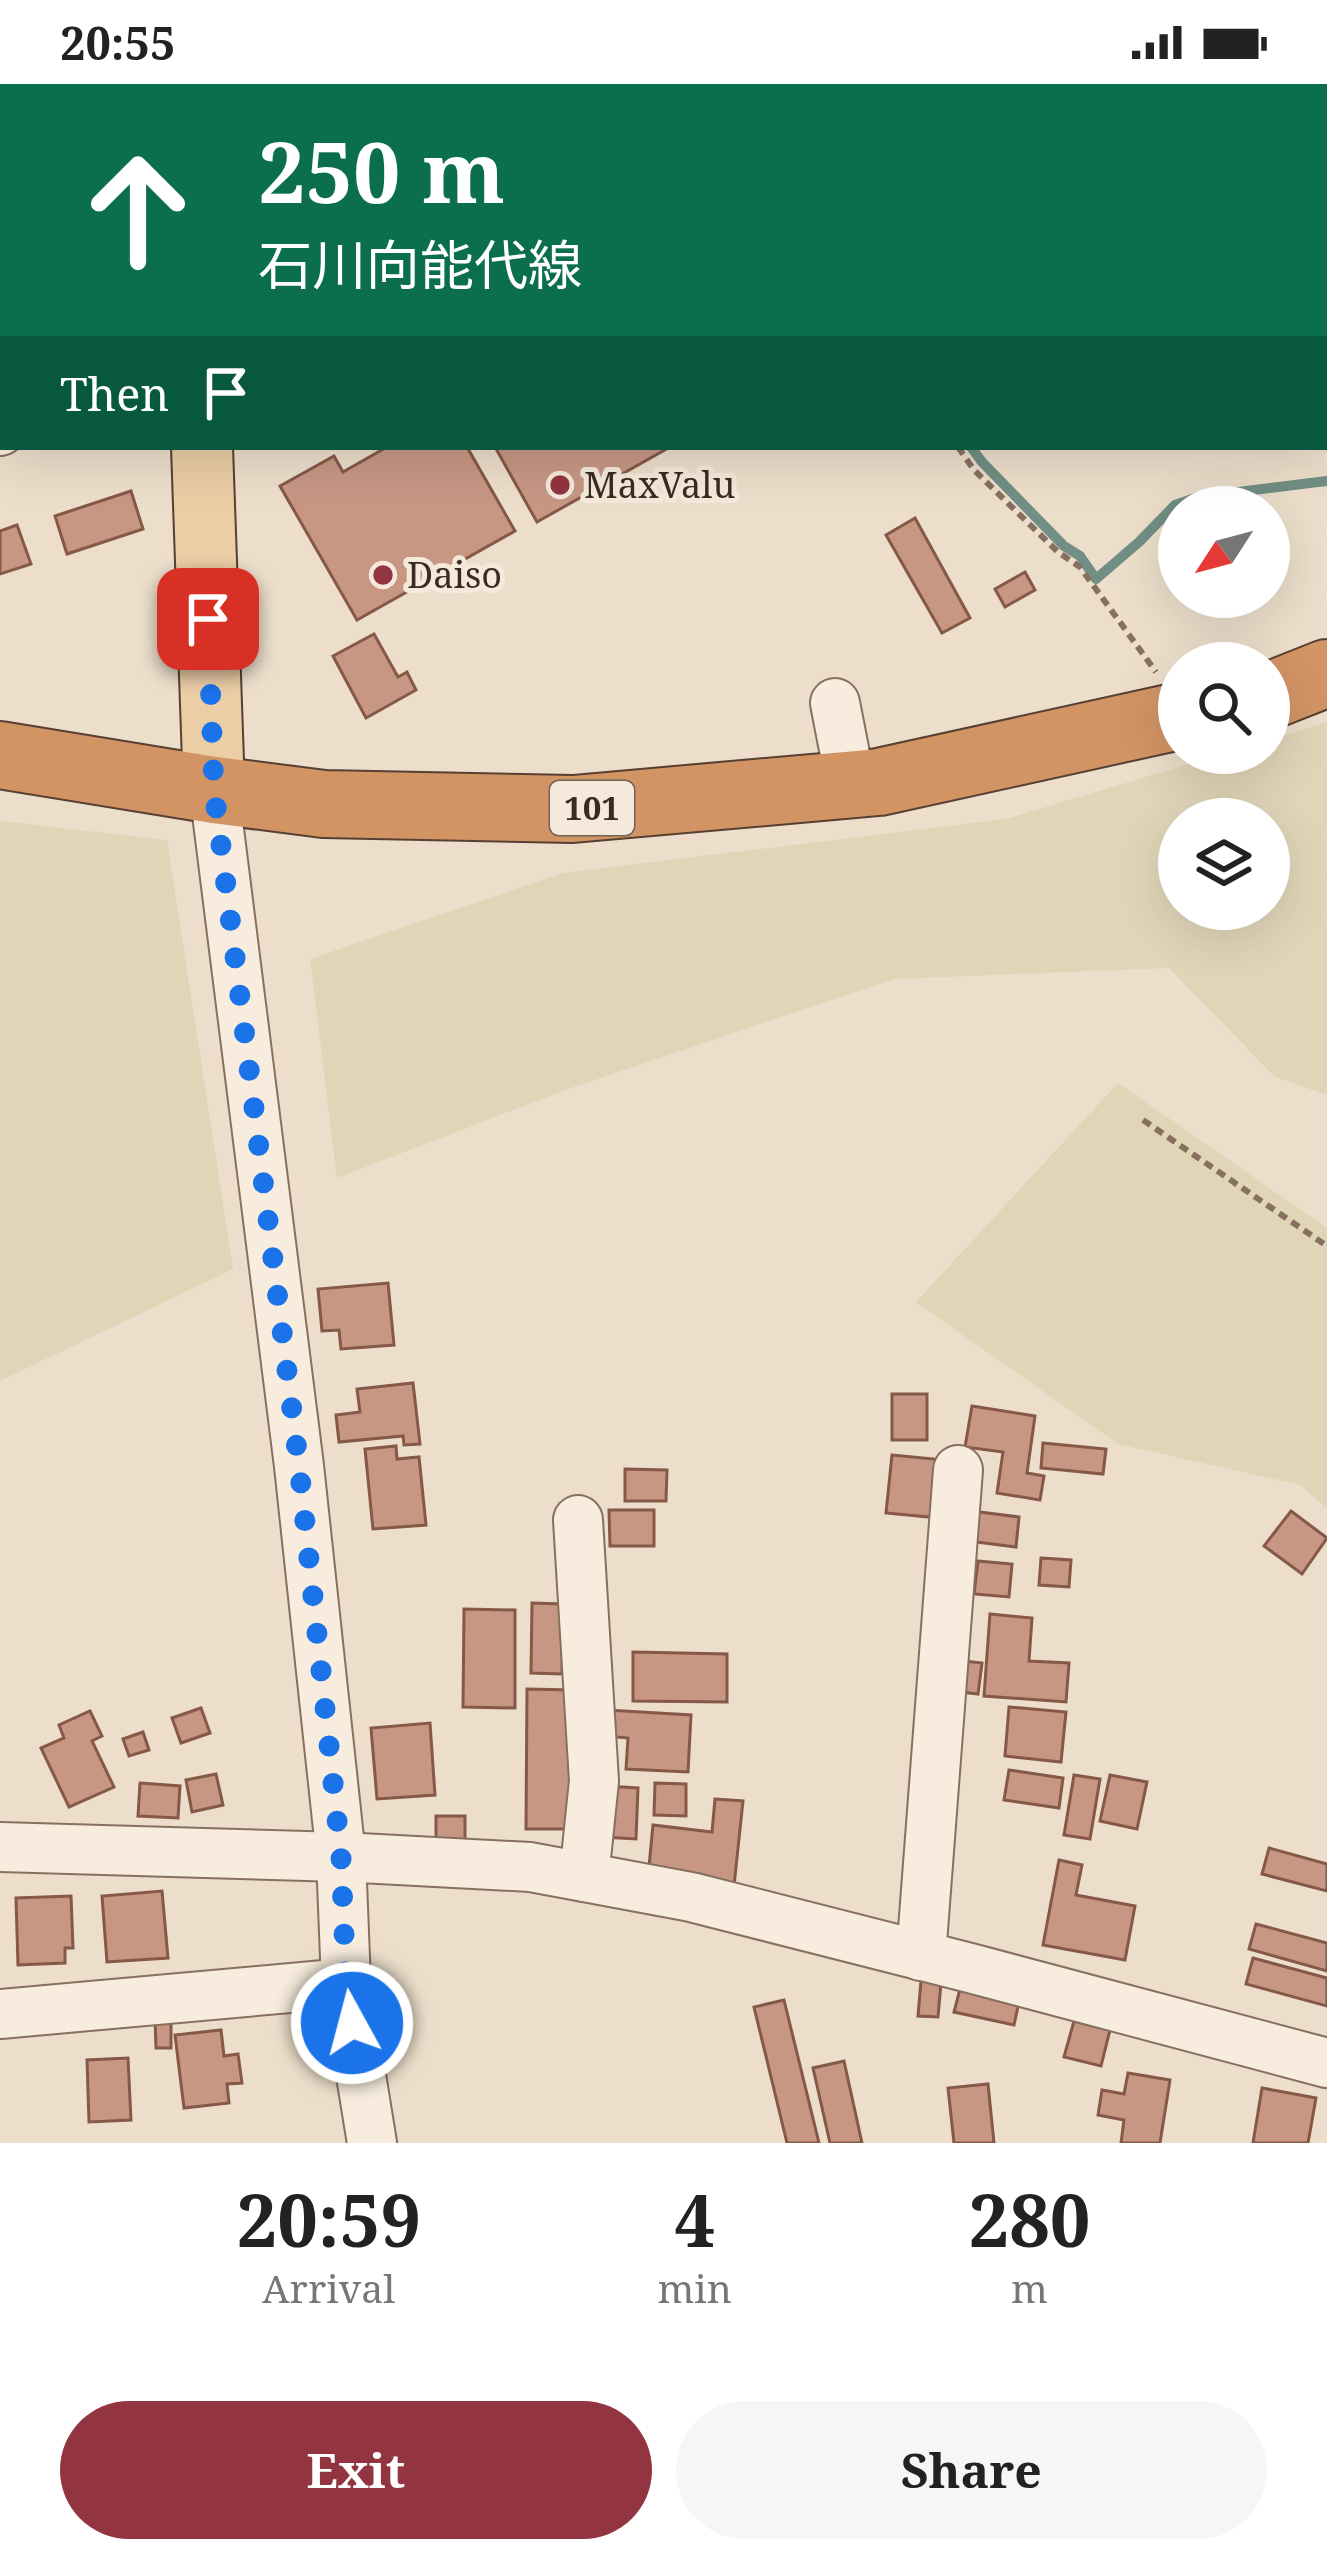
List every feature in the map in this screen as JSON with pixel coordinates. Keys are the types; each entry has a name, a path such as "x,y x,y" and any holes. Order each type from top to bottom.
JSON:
{"highway":[{"path":"1290,687 1327,673"},
{"name":"101","path":"0,755 324,804 573,809 879,782 1158,705"}],"main road":[{"path":"202,450 214,790"}],"street":[{"path":"835,703 850,785"},
{"path":"214,790 299,1466 341,1857 346,1983 372,2143"},
{"path":"921,1956 958,1470"},
{"path":"578,1520 594,1781 584,1877"},
{"path":"0,1847 530,1867 691,1897 1327,2063"},
{"path":"0,2014 346,1983"}],"path":[{"path":"960,450 974,470 1058,552 1080,567 1158,681"},
{"path":"1143,1120 1327,1246"}],"shaded area":[{"path":"1327,722 1327,1095 1275,1077 1169,968 894,979 565,1090 337,1178 310,959 563,873 1006,819 1158,773 1290,774 1290,733"},
{"path":"0,821 167,840 233,1269 0,1381"},
{"path":"1118,1083 1327,1228 1327,1509 1301,1485 1118,1444 916,1302"}],"building":[{"name":"Daiso","path":"382,450 469,450 515,531 357,620 280,486 334,456 343,472"},
{"name":"MaxValu","path":"497,450 665,450 537,522"},
{"path":"131,491 143,529 67,554 55,516"},
{"path":"915,518 970,618 942,633 886,535"},
{"path":"17,525 31,564 0,574 0,531"},
{"path":"1025,572 1035,590 1005,607 995,589"},
{"path":"374,634 398,677 407,672 416,690 366,718 333,656"},
{"path":"388,1283 394,1345 341,1349 339,1330 322,1331 318,1289"},
{"path":"413,1383 420,1444 404,1445 403,1436 339,1442 336,1415 360,1412 357,1389"},
{"path":"892,1394 927,1394 927,1440 892,1440"},
{"path":"972,1406 1035,1416 1027,1473 1044,1476 1040,1500 997,1493 1003,1452 965,1447"},
{"path":"1043,1443 1106,1449 1103,1474 1041,1468"},
{"path":"396,1446 397,1459 419,1457 426,1525 373,1529 365,1449"},
{"path":"892,1455 944,1460 939,1518 886,1513"},
{"path":"625,1469 667,1470 666,1501 625,1501"},
{"path":"609,1510 654,1510 654,1546 610,1546"},
{"path":"972,1511 1019,1517 1016,1547 968,1541"},
{"path":"1291,1511 1327,1538 1302,1574 1264,1546"},
{"path":"1041,1558 1071,1560 1069,1587 1039,1585"},
{"path":"978,1561 1012,1564 1009,1597 974,1594"},
{"path":"532,1603 563,1604 562,1674 531,1673"},
{"path":"464,1609 515,1610 515,1708 463,1707"},
{"path":"990,1614 1032,1618 1029,1661 1069,1663 1066,1702 984,1696"},
{"path":"633,1652 727,1654 727,1702 633,1701"},
{"path":"955,1660 982,1663 978,1694 952,1691"},
{"path":"527,1689 572,1690 571,1829 526,1829"},
{"path":"1009,1707 1066,1712 1061,1762 1005,1756"},
{"path":"201,1708 210,1733 181,1743 172,1718"},
{"path":"607,1710 691,1715 688,1772 626,1769 628,1738 606,1736"},
{"path":"90,1711 102,1736 92,1741 114,1787 69,1807 41,1748 64,1738 59,1725"},
{"path":"430,1723 435,1795 377,1799 371,1728"},
{"path":"143,1732 149,1750 129,1756 123,1739"},
{"path":"1009,1770 1063,1778 1059,1808 1004,1800"},
{"path":"216,1774 223,1805 192,1812 186,1780"},
{"path":"1074,1775 1100,1779 1090,1839 1064,1835"},
{"path":"1110,1775 1147,1782 1137,1829 1100,1821"},
{"path":"140,1783 180,1786 178,1818 138,1816"},
{"path":"655,1783 686,1784 686,1816 654,1815"},
{"path":"606,1786 638,1788 636,1839 603,1837"},
{"path":"715,1799 743,1801 734,1886 648,1877 653,1825 712,1832"},
{"path":"436,1816 465,1816 465,1842 436,1841"},
{"path":"1269,1848 1327,1864 1327,1891 1262,1874"},
{"path":"1059,1860 1082,1865 1076,1895 1135,1906 1125,1960 1043,1945"},
{"path":"162,1891 168,1958 107,1962 102,1896"},
{"path":"71,1896 73,1948 65,1948 65,1963 18,1965 16,1898"},
{"path":"1256,1924 1327,1943 1327,1971 1249,1949"},
{"path":"1253,1958 1327,1978 1327,2006 1246,1984"},
{"path":"921,1981 941,1983 938,2017 918,2016"},
{"path":"960,1989 1019,2002 1014,2025 954,2012"},
{"path":"784,2000 819,2143 787,2143 754,2007"},
{"path":"155,2018 171,2018 171,2048 156,2048"},
{"path":"1074,2021 1110,2030 1101,2066 1064,2057"},
{"path":"221,2030 224,2056 238,2054 242,2083 227,2084 229,2103 184,2108 175,2035"},
{"path":"128,2058 131,2120 89,2122 87,2060"},
{"path":"844,2061 862,2143 830,2143 813,2068"},
{"path":"1128,2073 1170,2080 1160,2143 1121,2143 1124,2120 1098,2115 1102,2090 1124,2094"},
{"path":"988,2084 994,2143 954,2143 948,2088"},
{"path":"1262,2088 1316,2098 1308,2143 1253,2143"}],"waterway":[{"path":"973,450 1064,546 1080,556 1096,579 1175,505 1198,497 1327,481"}],"place":[{"name":"MaxValu","path":"560,485"},
{"name":"Daiso","path":"383,575"}],"route":[{"path":"208,619 214,790 299,1466 341,1857 352,2023"}]}
